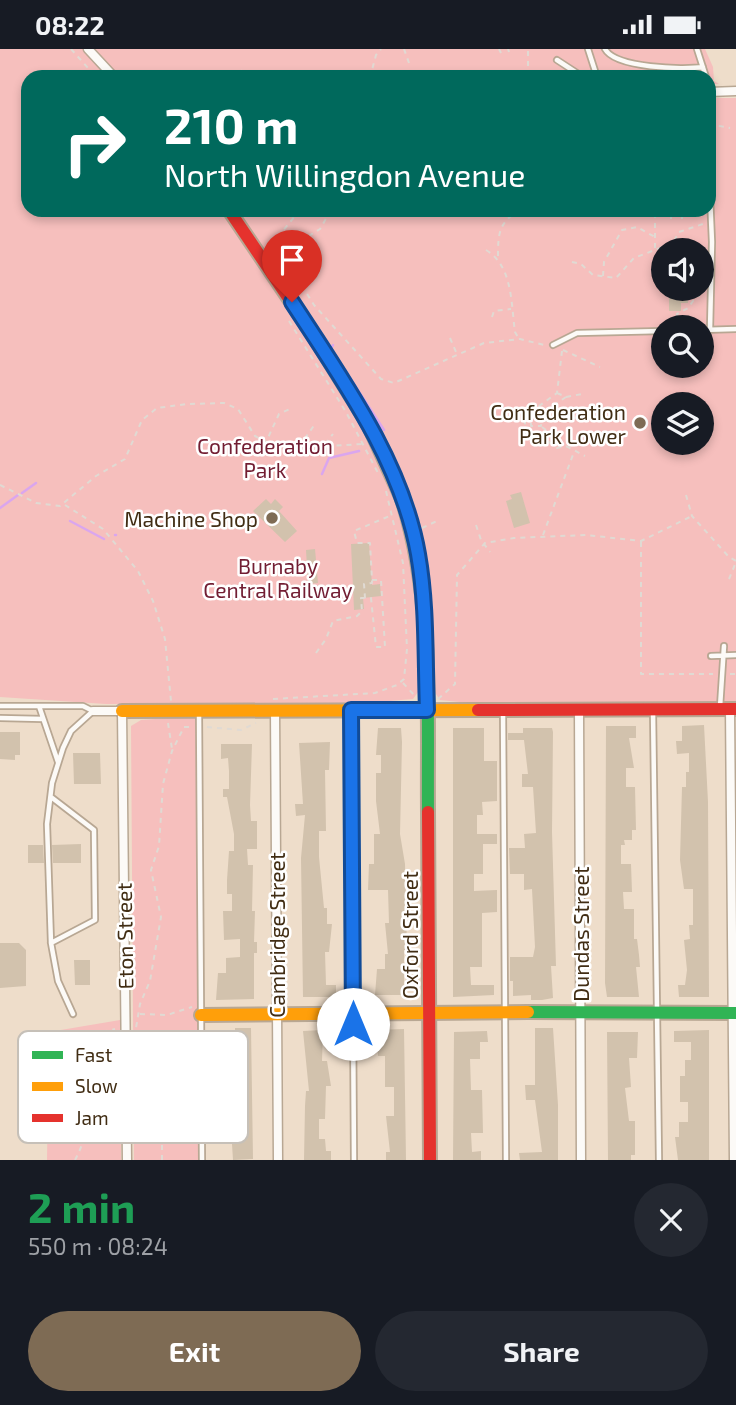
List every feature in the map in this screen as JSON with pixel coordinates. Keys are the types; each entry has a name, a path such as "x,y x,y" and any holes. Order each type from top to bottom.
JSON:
{"street":[{"path":"88,49 108,70"},
{"path":"716,92 736,92"},
{"name":"Oxford Street","path":"234,217 349,393 378,443 399,489 411,525 420,568 427,710 430,1160"},
{"path":"93,711 269,708 729,709 734,1160"},
{"name":"Cambridge Street","path":"269,708 278,1160"},
{"name":"Dundas Street","path":"579,709 581,1160"},
{"name":"Eton Street","path":"122,711 126,1031"},
{"path":"201,1010 277,1013 734,1013"}],"lane":[{"path":"588,49 595,70"},
{"path":"605,49 614,57 647,65 674,69 703,67"},
{"path":"697,49 704,70"},
{"path":"557,60 572,70"},
{"path":"711,217 712,238"},
{"path":"714,330 736,329"},
{"path":"553,345 577,333 651,331"},
{"path":"724,646 722,656 729,709"},
{"path":"711,656 736,655"},
{"path":"0,706 83,706 93,711 71,731 58,762 47,824 51,943 58,981 73,1014"},
{"path":"39,706 58,762"},
{"path":"503,709 506,1160"},
{"path":"653,709 659,1160"},
{"path":"351,710 354,1160"},
{"path":"199,711 201,1031"},
{"path":"0,717 43,719"},
{"path":"51,797 93,830 95,920 51,943"}],"path":[{"path":"71,49 90,70"},
{"path":"372,70 376,55 381,49"},
{"path":"404,49 409,63"},
{"path":"499,49 501,53"},
{"path":"528,51 528,70"},
{"path":"716,125 730,128"},
{"path":"294,217 277,238 282,252 314,305 381,379 394,383 484,343 520,339 553,345 600,367"},
{"path":"282,252 320,229 327,217"},
{"path":"508,217 498,230 498,257 509,283 515,332 520,339"},
{"path":"603,277 604,262 622,230 637,227 655,237 655,217"},
{"path":"676,238 679,232 695,224"},
{"path":"486,250 498,257"},
{"path":"572,262 581,264 593,275 616,278 634,258 651,251"},
{"path":"677,315 693,301"},
{"path":"492,317 494,311 512,309"},
{"path":"294,330 352,423 381,476"},
{"path":"450,338 457,353"},
{"path":"563,350 556,393 539,406 525,408 524,433 537,433 557,448 566,446"},
{"path":"556,393 566,397"},
{"path":"582,394 566,397 542,413 531,414 531,426 541,426 574,452 585,456"},
{"path":"0,485 50,507 64,504 96,475 125,459 142,420 157,408 187,404 225,403 238,409 255,436 266,442 298,448 363,443"},
{"path":"266,442 279,414 292,408"},
{"path":"541,426 542,413"},
{"path":"542,421 576,418"},
{"path":"298,448 315,424"},
{"path":"325,445 333,435"},
{"path":"542,536 574,452"},
{"path":"269,708 278,696 342,697 375,693 402,682 407,669 401,548 385,486"},
{"path":"686,495 692,516 729,557 736,561 729,579"},
{"path":"64,504 103,529 138,571 153,601 165,639 173,696 168,711 172,751"},
{"path":"365,598 364,584 373,583 370,543 357,543 354,531 393,515"},
{"path":"438,699 454,684 457,575 485,543 542,536 586,535 641,541 692,516"},
{"path":"418,524 422,528 437,521"},
{"path":"476,525 490,552"},
{"path":"641,541 641,674 713,674"},
{"path":"316,653 326,639 332,621 357,616 362,611 361,599 365,598 371,598 376,647 385,647 381,580 372,580"},
{"path":"725,674 736,674"},
{"path":"402,682 416,697"},
{"path":"137,1031 139,1013 150,981 161,918 151,870 159,846 163,784 172,751 184,727 241,730 262,721"},
{"path":"139,1013 167,1016 201,1010"},
{"path":"106,1031 120,1028"},
{"path":"75,1160 82,1143"}],"green space":[{"name":"Confederation Park","path":"0,49 705,49 713,67 713,70 21,70 21,217 716,217 716,98 736,98 736,703 469,703 440,700 432,688 421,688 413,699 354,704 106,704 0,697"},
{"path":"199,716 201,1031 133,1031 131,726 141,720"},
{"path":"120,1020 120,1031 55,1031"},
{"path":"47,1143 121,1143 121,1160 47,1160"},
{"path":"134,1143 202,1143 202,1160 134,1160"}],"building":[{"path":"669,301 688,301 681,303 681,311 669,311"},
{"path":"521,492 530,523 514,528 506,501 512,499 510,495"},
{"name":"Machine Shop","path":"266,499 271,504 275,499 283,507 279,511 297,531 285,542 253,511"},
{"path":"369,543 372,585 380,584 381,596 363,598 364,609 354,610 351,544"},
{"path":"315,549 318,583 308,584 306,550"},
{"path":"704,725 708,802 709,997 679,997 678,985 685,985 687,970 684,940 690,939 689,925 693,925 693,889 684,889 680,860 682,787 686,787 689,753 677,754 676,741 682,741 682,726"},
{"path":"606,726 636,726 636,738 629,738 634,768 626,768 626,787 635,787 636,830 632,830 632,840 624,840 625,845 621,845 621,864 631,864 632,892 623,892 624,909 634,909 634,939 637,939 640,967 636,967 639,997 607,997 605,983"},
{"path":"378,728 401,728 400,834 405,864 407,950 404,950 404,995 375,995 377,969 385,969 385,954 388,954 385,923 389,923 388,890 368,890 369,864 374,864 374,834 380,834 376,801 376,773 381,773 381,755 376,755"},
{"path":"453,728 484,728 484,761 497,761 497,801 482,802 483,815 477,815 477,834 497,834 497,844 483,844 483,874 474,874 474,891 497,890 497,912 482,913 482,967 470,967 471,985 494,985 494,995 453,997"},
{"path":"523,728 552,728 553,732 552,832 556,966 551,966 553,998 542,1000 531,1000 531,995 513,996 513,981 510,981 510,957 533,957 535,947 532,889 524,890 524,874 510,874 509,848 525,848 524,834 536,833 533,787 522,787 522,774 528,774 524,740 508,740 508,733 523,733"},
{"path":"0,732 20,732 20,755 15,755 15,760 0,759"},
{"path":"330,742 329,770 325,770 326,831 319,831 319,857 327,924 332,924 329,952 325,952 326,985 336,985 336,997 303,997 301,858 305,815 296,816 295,804 303,804 299,743"},
{"path":"221,744 252,744 250,805 251,821 257,821 257,849 247,849 248,865 253,865 252,911 255,911 254,942 257,942 257,953 254,953 254,999 216,1000 218,973 226,973 226,958 240,957 240,939 224,940 223,911 232,911 232,894 227,894 227,880 229,851 234,851 234,834 227,797 223,797 223,789 229,789 229,771 228,758 221,759"},
{"path":"73,753 100,753 101,784 74,784"},
{"path":"81,844 81,863 53,863 52,845"},
{"path":"28,845 43,845 44,863 28,863"},
{"path":"0,943 19,943 26,950 26,986 0,988"},
{"path":"74,960 90,960 90,985 75,985"},
{"path":"235,1028 251,1028 253,1159 233,1160 232,1144 248,1143 248,1031 235,1031"},
{"path":"535,1028 553,1028 558,1160 520,1160 519,1153 542,1152 535,1100 526,1100 525,1085 535,1085"},
{"path":"404,1029 406,1160 386,1160 386,1152 390,1152 386,1116 394,1116 394,1087 385,1087 385,1056 378,1056 376,1030"},
{"path":"323,1030 322,1061 327,1061 331,1086 326,1086 325,1119 319,1119 319,1139 325,1139 326,1151 331,1151 331,1160 304,1160 306,1091 309,1091 303,1031"},
{"path":"709,1030 709,1160 678,1160 675,1137 679,1137 679,1122 688,1122 688,1102 680,1102 680,1076 685,1076 685,1060 691,1060 691,1042 674,1042 674,1031"},
{"path":"487,1031 488,1042 480,1042 480,1059 470,1059 471,1090 482,1090 483,1133 471,1133 472,1152 481,1151 481,1160 453,1160 454,1032"},
{"path":"607,1032 638,1032 637,1058 629,1058 631,1087 625,1088 629,1121 635,1121 635,1155 631,1155 631,1160 608,1160"}],"waterway":[{"path":"333,345 331,349 384,430"},
{"path":"322,474 329,458 359,451"},
{"path":"22,493 36,483"},
{"path":"0,508 18,495"},
{"path":"70,521 104,539"}],"traffic: fast":[{"path":"402,499 412,537 424,615 428,694 428,812"},
{"path":"528,1012 736,1013"}],"traffic: slow":[{"path":"122,711 478,710"},
{"path":"201,1015 528,1012"}],"traffic: jam":[{"path":"234,217 308,327 368,424 402,499"},
{"path":"478,710 736,709"},
{"path":"428,812 430,1160"}],"place":[{"name":"Confederation Park Lower","path":"640,423"},
{"name":"Machine Shop","path":"272,518"}],"route":[{"path":"292,302 368,424 399,489 418,554 425,618 427,710 351,710 353,1024"}],"park label":[{"name":"Burnaby Central Railway","path":"278,577"}]}
